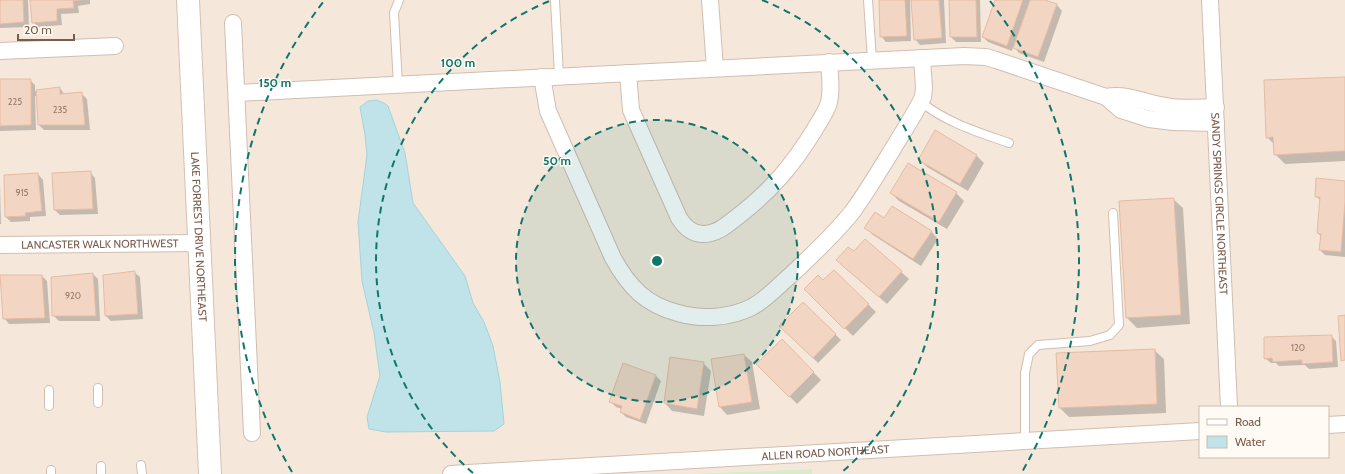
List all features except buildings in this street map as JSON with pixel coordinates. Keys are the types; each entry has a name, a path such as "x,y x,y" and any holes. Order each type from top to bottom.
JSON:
{"street":[{"name":"LAKE FORREST DRIVE NORTHEAST","path":"188,0 210,474"},
{"path":"710,0 715,68"},
{"name":"SANDY SPRINGS CIRCLE NORTHEAST","path":"1210,0 1229,406"},
{"path":"233,23 252,432"},
{"path":"0,51 115,46"},
{"path":"237,93 964,56 986,57 1106,97 1121,110 1136,116 1172,122 1216,115"},
{"path":"542,77 548,111 613,258 622,275 642,296 656,305 670,311 697,317 725,316 753,306 767,297 814,254 853,211 921,102 924,88 922,58"},
{"path":"628,73 633,118 679,218 684,226 690,230 697,234 704,234 718,231 756,203 779,180 798,155 826,110 829,102 829,62"},
{"path":"1106,97 1116,95 1127,96 1164,106 1216,115"},
{"name":"LANCASTER WALK NORTHWEST","path":"0,245 199,243"},
{"path":"1329,425 1345,424"},
{"name":"ALLEN ROAD NORTHEAST","path":"451,474 1199,431"}],"lane":[{"path":"398,85 394,13 399,0"},
{"path":"555,0 559,76"},
{"path":"868,0 872,60"},
{"path":"1136,116 1142,100"},
{"path":"921,102 929,109 953,122 1010,143"},
{"path":"1025,441 1025,373 1029,354 1038,345 1090,341 1110,335 1119,325 1113,213"},
{"path":"98,388 98,403"},
{"path":"49,390 49,406"},
{"path":"141,465 142,474"}],"shaded area":[{"path":"0,0 1345,0 1345,474 812,474 812,469 686,474 0,474"}],"green space":[{"path":"812,469 812,474 686,474"}],"water":[{"path":"377,100 388,106 405,153 413,203 465,276 473,303 484,322 493,346 500,382 504,424 494,431 386,432 369,429 367,417 380,376 374,333 362,281 358,222 367,155 360,107 368,101"}]}
